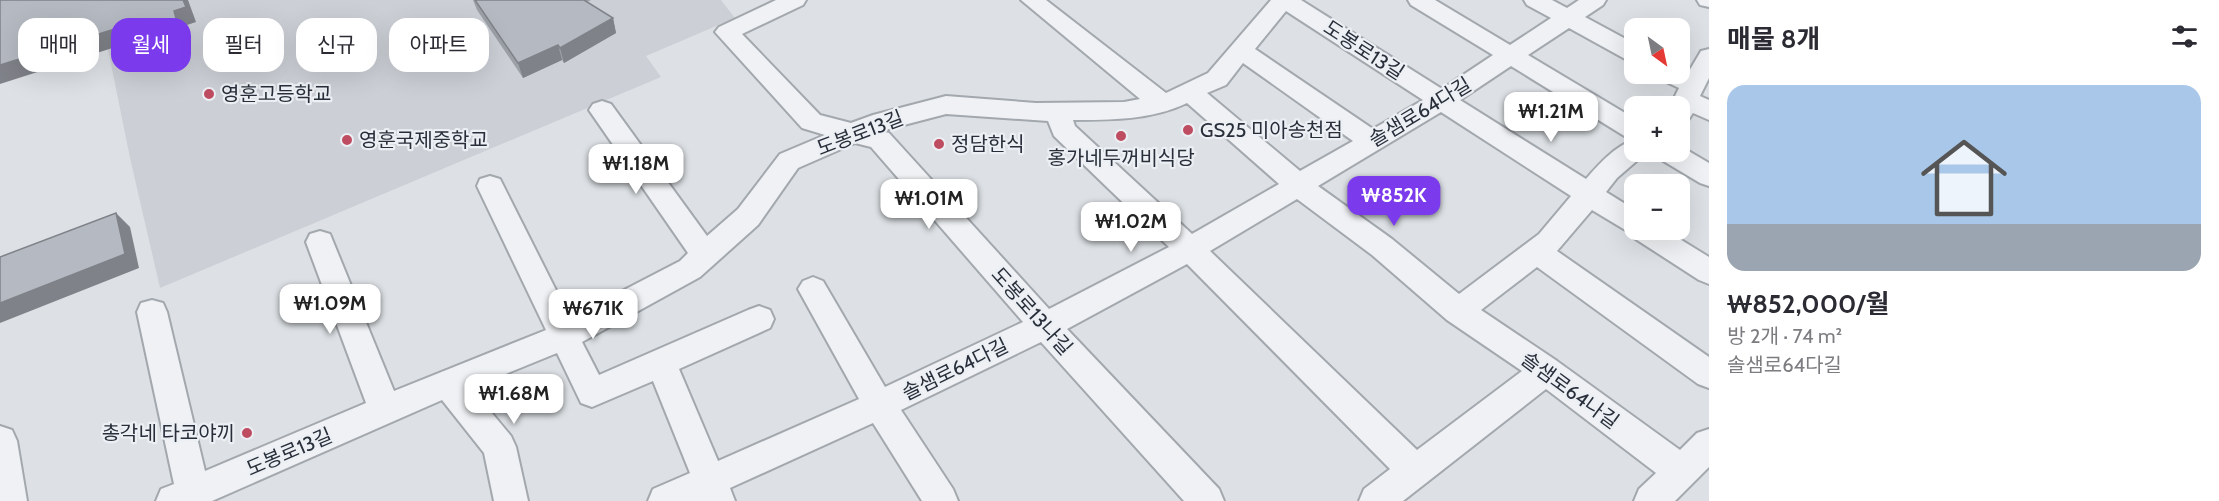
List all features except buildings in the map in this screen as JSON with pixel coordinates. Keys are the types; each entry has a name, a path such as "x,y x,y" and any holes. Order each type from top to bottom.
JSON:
{"street":[{"path":"1032,0 1162,103"},
{"name":"도봉로13길","path":"152,312 183,497 448,383 565,336 690,269 748,217 789,161 873,124 946,105 1058,112 1124,111 1162,103 1217,79 1284,0 1442,100"},
{"path":"1419,0 1624,124"},
{"path":"1535,0 1624,48"},
{"name":"솔샘로64다길","path":"665,501 714,492 879,405 1045,326 1190,249 1442,100 1595,0"},
{"name":"도봉로13나길","path":"778,3 727,32 811,122 880,140 1045,326 1207,501"},
{"path":"1242,51 1372,141"},
{"path":"1709,57 1682,92 1709,111"},
{"path":"1190,92 1298,185 1382,247 1458,311 1550,242 1608,171 1624,158"},
{"path":"1442,100 1624,217"},
{"path":"602,110 705,255"},
{"path":"1058,112 1063,130 1190,249 1415,471"},
{"path":"1686,162 1709,176"},
{"path":"490,186 592,393 759,319"},
{"path":"1659,240 1709,272"},
{"path":"320,242 385,410"},
{"path":"1537,252 1709,374"},
{"name":"솔샘로64다길","path":"813,289 879,405"},
{"name":"솔샘로64나길","path":"1458,311 1546,371 1698,461 1651,501"},
{"path":"661,362 714,492"},
{"path":"1376,501 1546,371"},
{"path":"448,383 499,447 511,501"},
{"path":"879,405 941,501"},
{"path":"0,441 10,501"}],"shaded area":[{"name":"영훈국제중학교","path":"98,0 721,0 735,18 646,56 661,77 160,288 113,72 191,72 191,18 111,18 111,64"}],"place":[{"name":"영훈고등학교","path":"209,94"},
{"name":"GS25 미아송천점","path":"1188,130"},
{"name":"홍가네두꺼비식당","path":"1121,136"},
{"name":"영훈국제중학교","path":"347,140"},
{"name":"정담한식","path":"939,144"},
{"name":"총각네 타코야끼","path":"247,433"}]}
